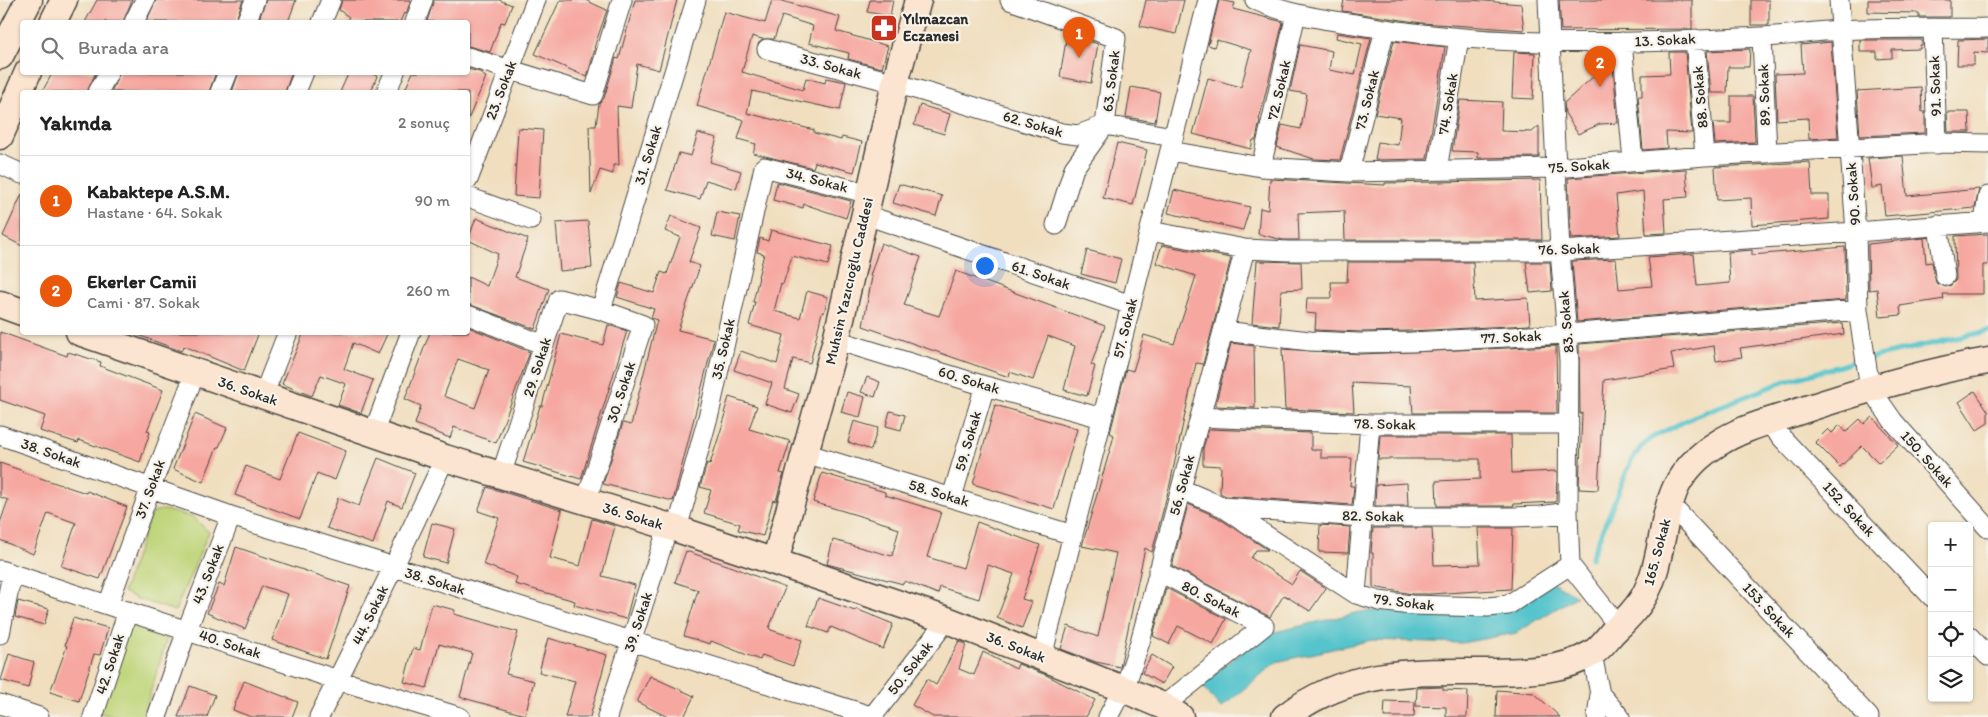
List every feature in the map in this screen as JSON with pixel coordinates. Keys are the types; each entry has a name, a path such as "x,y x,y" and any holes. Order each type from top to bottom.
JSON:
{"main road":[{"path":"0,56 29,0"},
{"path":"54,20 64,0"},
{"name":"Muhsin Yazıcıoğlu Caddesi","path":"775,562 836,340 895,83 918,0"},
{"path":"20,90 27,75"},
{"path":"0,136 20,90"},
{"path":"0,304 20,311"},
{"name":"36. Sokak","path":"93,335 195,373 373,434 672,528 947,620 1123,689 1171,711"},
{"name":"165. Sokak","path":"1285,717 1302,704 1361,679 1417,673 1538,670 1568,664 1592,654 1635,610 1644,596 1652,577 1669,503 1677,485 1701,456 1718,443 1737,433 1767,422 1870,388 1950,367 1988,361"}],"street":[{"path":"135,20 145,0"},
{"path":"247,20 255,0"},
{"path":"323,20 331,0"},
{"path":"416,20 423,0"},
{"name":"23. Sokak","path":"470,175 536,0"},
{"path":"470,59 593,95 622,0"},
{"name":"31. Sokak","path":"601,310 696,0"},
{"name":"63. Sokak","path":"1010,0 1116,38 1106,125"},
{"name":"57. Sokak","path":"1042,657 1208,0"},
{"name":"13. Sokak","path":"1255,0 1296,14 1385,29 1459,38 1549,42 1622,42 1762,37 1842,30 1988,28"},
{"name":"83. Sokak","path":"1548,0 1555,168 1567,334 1570,565"},
{"name":"90. Sokak","path":"1839,0 1856,232 1858,310 1870,388"},
{"name":"72. Sokak","path":"1261,166 1296,14"},
{"name":"91. Sokak","path":"1933,28 1937,144"},
{"name":"73. Sokak","path":"1349,172 1385,29"},
{"name":"89. Sokak","path":"1762,37 1766,153"},
{"name":"74. Sokak","path":"1437,170 1459,38"},
{"name":"88. Sokak","path":"1695,39 1705,156"},
{"path":"1622,42 1633,161"},
{"name":"33. Sokak","path":"767,49 895,83"},
{"path":"99,90 107,75"},
{"path":"221,90 227,75"},
{"path":"297,90 303,75"},
{"path":"387,90 394,75"},
{"name":"62. Sokak","path":"895,83 1062,133 1078,135 1106,125 1172,144"},
{"path":"1056,224 1074,168 1106,125"},
{"name":"75. Sokak","path":"1172,144 1261,166 1349,172 1555,168 1705,156 1937,144 1988,144"},
{"path":"0,164 20,173"},
{"name":"34. Sokak","path":"764,167 868,204"},
{"name":"35. Sokak","path":"672,528 710,410 764,167"},
{"path":"1986,222 1988,196"},
{"path":"470,197 531,220"},
{"name":"61. Sokak","path":"868,204 1131,305"},
{"name":"76. Sokak","path":"1150,231 1246,248 1288,251 1560,251 1986,222"},
{"path":"1938,225 1945,276"},
{"name":"56. Sokak","path":"1108,717 1123,689 1140,642 1246,248"},
{"name":"29. Sokak","path":"500,475 559,299 601,310"},
{"name":"30. Sokak","path":"586,501 643,326 601,310"},
{"name":"77. Sokak","path":"1223,331 1310,341 1360,343 1567,334 1858,310"},
{"path":"470,315 544,345"},
{"path":"263,396 287,335"},
{"path":"373,434 410,335"},
{"name":"60. Sokak","path":"836,340 985,386 1102,418"},
{"name":"37. Sokak","path":"108,605 195,373"},
{"name":"59. Sokak","path":"952,497 985,386"},
{"name":"150. Sokak","path":"1870,388 1893,421 1988,528"},
{"name":"78. Sokak","path":"1200,417 1370,424 1569,424"},
{"name":"152. Sokak","path":"1767,422 1928,593"},
{"path":"1356,594 1370,424"},
{"name":"38. Sokak","path":"0,435 231,516 873,717"},
{"name":"58. Sokak","path":"805,452 1073,535"},
{"name":"44. Sokak","path":"319,717 445,458"},
{"name":"82. Sokak","path":"1181,488 1224,507 1362,517 1513,517 1541,516 1568,512"},
{"name":"153. Sokak","path":"1669,503 1869,717"},
{"name":"79. Sokak","path":"1224,507 1356,594 1379,601 1411,605 1488,606 1508,604 1570,565"},
{"name":"43. Sokak","path":"157,717 187,630 231,516"},
{"name":"39. Sokak","path":"607,717 672,528"},
{"path":"1570,565 1619,627"},
{"name":"80. Sokak","path":"1158,571 1264,626 1171,711"},
{"path":"0,634 6,572"},
{"name":"40. Sokak","path":"6,572 338,680 460,717"},
{"name":"42. Sokak","path":"93,717 128,611"},
{"name":"50. Sokak","path":"873,717 947,620"},
{"path":"1973,640 1988,656"},
{"path":"1592,654 1600,694 1597,717"},
{"path":"1600,694 1620,717"},
{"path":"0,704 39,717"}],"green space":[{"path":"164,510 193,517 209,532 175,611 123,592 150,516 156,511"},
{"path":"131,619 169,632 143,717 114,717 98,712"}],"water":[{"path":"1552,582 1577,596 1516,633 1461,643 1372,640 1276,662 1221,708 1201,685 1262,635 1360,612 1389,610 1493,612"}],"building":[{"path":"97,0 132,0 124,20 86,20"},
{"path":"156,0 243,0 236,20 147,20"},
{"path":"266,0 296,0 289,20 259,20"},
{"path":"342,0 411,0 406,14 404,13 401,20 347,20 349,17 339,10"},
{"path":"434,0 499,0 512,5 505,23 501,22 490,52 470,47 470,20 427,20"},
{"path":"560,0 585,0 607,10 594,48 587,77 535,54"},
{"path":"635,0 677,0 659,70 637,64 631,108 617,106 619,165 613,165 613,174 600,170 591,194 589,126 596,126 599,104 604,98 616,58 619,59"},
{"path":"772,0 840,17 836,31 888,46 882,68 848,59 849,53 809,43 813,26 782,16 774,39 762,39 752,36 742,72 803,90 806,78 825,83 826,78 846,82 840,110 752,91 747,113 814,130 814,133 841,140 842,137 862,142 854,172 815,162 813,168 753,153 756,144 738,139 744,120 697,106 724,12 765,23"},
{"path":"870,0 893,0 890,16 867,12"},
{"path":"1146,0 1184,0 1176,34 1140,26"},
{"path":"1219,0 1235,3 1233,9 1283,22 1259,120 1256,140 1253,140 1251,149 1193,134 1208,78 1241,87 1251,50 1217,40 1214,47 1208,45"},
{"path":"1344,0 1471,0 1521,4 1524,30 1422,23 1342,11"},
{"path":"1559,0 1692,0 1692,29 1561,30"},
{"path":"1751,0 1769,0 1769,25 1751,25"},
{"path":"1868,0 1950,0 1950,17 1919,17 1919,13 1868,12"},
{"path":"1337,33 1371,38 1340,160 1314,159 1277,147 1282,125 1301,129 1307,94 1290,91 1300,45 1332,51 1329,70 1355,75 1362,44 1336,38"},
{"path":"1067,34 1098,44 1091,83 1060,77"},
{"path":"1988,39 1988,53 1974,52 1974,65 1957,65 1958,40"},
{"path":"1860,40 1922,40 1922,45 1920,45 1920,49 1892,50 1892,58 1877,59 1877,52 1860,52"},
{"path":"1394,41 1445,47 1427,159 1375,160 1378,142 1398,145 1401,118 1375,114"},
{"path":"1831,42 1838,137 1809,139 1808,118 1777,120 1775,74 1803,73 1801,45"},
{"path":"1750,49 1749,67 1728,67 1727,93 1711,93 1707,51"},
{"path":"1514,52 1535,53 1533,99 1512,98"},
{"path":"1669,52 1685,52 1692,133 1666,132 1667,148 1643,150 1638,96 1642,96 1642,75 1670,74"},
{"path":"1604,67 1613,67 1618,123 1600,124 1578,134 1565,113 1564,103"},
{"path":"470,70 483,73 482,75 486,77 470,115 470,90 405,90 412,75 470,75"},
{"path":"51,75 95,75 88,90 43,90"},
{"path":"119,75 215,75 210,90 112,90"},
{"path":"238,75 291,75 286,90 233,90"},
{"path":"348,75 377,76 372,90 341,90"},
{"path":"1131,87 1160,92 1155,122 1126,117"},
{"path":"1921,87 1922,112 1925,112 1925,133 1860,136 1857,91"},
{"path":"1731,96 1753,96 1755,142 1715,144 1713,123 1731,123"},
{"path":"1460,100 1502,102 1501,131 1532,132 1539,126 1539,157 1478,158 1478,152 1452,151"},
{"path":"920,105 950,114 944,134 914,125"},
{"path":"1947,112 1969,112 1970,132 1948,132"},
{"path":"518,128 543,130 539,198 514,196"},
{"path":"698,133 717,138 710,162 741,171 736,189 706,180 700,199 667,190 679,153 691,156"},
{"path":"1117,143 1147,150 1133,205 1103,198"},
{"path":"1903,156 1907,196 1979,189 1975,208 1885,216 1882,186 1872,188 1868,158"},
{"path":"1810,162 1812,195 1829,195 1829,219 1752,225 1751,198 1717,200 1715,167"},
{"path":"1686,169 1688,197 1664,199 1666,233 1646,234 1643,191 1616,195 1620,236 1571,239 1568,178"},
{"path":"1270,179 1385,185 1385,183 1540,180 1542,240 1345,240 1344,211 1298,213 1299,240 1283,240 1258,234 1260,208 1268,210"},
{"path":"777,182 851,201 846,218 804,204 803,208 773,200"},
{"path":"899,184 942,196 936,216 893,203"},
{"path":"1174,190 1250,207 1243,230 1168,213"},
{"path":"20,198 20,245 3,236"},
{"path":"717,212 740,216 735,241 712,236"},
{"path":"671,216 701,228 689,262 700,266 678,330 714,339 673,501 603,484 623,423 631,425 657,320 651,318 654,309 617,297 621,283 654,293 661,272 667,274 680,237 665,231"},
{"path":"476,218 528,239 515,277 549,289 535,329 470,305 470,278 487,286 498,254 470,241 470,234"},
{"path":"588,221 592,268 560,271 556,223"},
{"path":"771,230 833,246 828,265 792,256 783,284 781,283 774,311 800,318 807,291 828,297 824,313 822,312 810,363 793,359 785,389 799,394 792,413 765,404 772,383 734,370 741,351 777,364 784,335 749,325 764,254 757,252 760,238 768,241"},
{"path":"1988,234 1988,265 1983,265 1983,294 1943,294 1944,299 1900,306 1901,315 1880,317 1877,289 1869,290 1868,244 1924,238 1926,263 1932,262 1936,283 1946,287 1956,280 1955,236"},
{"path":"881,243 921,257 904,305 939,316 956,271 1105,326 1091,365 1095,366 1087,396 1064,390 1075,346 1048,336 1033,380 1010,372 1009,377 863,326 872,277 870,276"},
{"path":"1162,245 1231,258 1203,364 1196,363 1170,484 1152,552 1145,548 1120,667 1096,662 1061,649 1068,626 1098,637 1116,553 1082,546 1114,435 1110,433 1126,369 1133,371 1144,335 1174,344 1196,276 1156,263"},
{"path":"1845,247 1846,300 1577,322 1572,261 1616,259 1619,289 1652,286 1648,257 1694,254 1697,286 1730,283 1728,252 1752,250 1752,255"},
{"path":"1087,250 1121,259 1115,283 1081,274"},
{"path":"1257,261 1301,262 1302,289 1281,290 1279,326 1252,323"},
{"path":"1348,262 1473,262 1475,301 1528,298 1530,325 1411,331 1360,332 1315,330 1316,314 1306,313 1307,298 1332,298 1331,282 1347,282"},
{"path":"1526,262 1550,262 1552,291 1530,293"},
{"path":"1843,323 1844,334 1740,348 1742,357 1716,361 1714,346 1671,353 1674,369 1604,380 1598,490 1579,489 1582,413 1580,414 1579,344"},
{"path":"608,325 627,331 581,479 523,462 540,406 542,406 561,334 603,345"},
{"path":"470,328 530,352 496,443 454,427 450,438 415,424 421,406 405,399 429,335 470,335","holes":["458,359 489,370 475,408 444,396"]},
{"path":"0,332 67,356 68,352 101,362 100,366 163,390 147,431 150,432 140,462 79,440 78,443 40,431 45,416 0,400"},
{"path":"138,335 258,335 244,371 184,346 181,351"},
{"path":"303,335 387,335 378,354 353,343 344,369 373,380 361,413 338,405 346,384 321,375 312,396 282,384"},
{"path":"1231,343 1254,346 1255,408 1215,406"},
{"path":"1556,346 1557,413 1413,413 1411,386 1352,383 1354,412 1285,409 1282,349 1360,354"},
{"path":"867,377 880,382 875,397 861,392"},
{"path":"1975,391 1988,411 1988,423 1977,430 1959,402"},
{"path":"847,392 865,397 860,417 841,412"},
{"path":"729,397 757,406 749,429 790,441 780,473 784,474 776,501 773,500 763,536 738,530 740,524 704,513 711,490 700,487 707,463 710,464 726,414 724,413"},
{"path":"995,405 1077,429 1054,509 973,484"},
{"path":"890,411 905,415 901,430 886,426"},
{"path":"195,414 227,428 203,482 173,469"},
{"path":"1872,417 1898,445 1879,463 1862,446 1840,467 1815,442 1828,429 1832,433 1840,425 1846,432 1860,419 1864,424"},
{"path":"854,421 878,428 871,450 848,442"},
{"path":"1209,429 1311,433 1311,450 1321,450 1321,458 1352,458 1350,486 1354,486 1352,505 1226,496 1220,493 1221,466 1203,465 1203,448"},
{"path":"298,433 346,451 335,480 317,473 300,519 235,495 246,466 280,479"},
{"path":"1380,435 1511,435 1512,473 1557,471 1556,502 1514,504 1513,506 1437,506 1436,481 1480,479 1480,459 1378,459"},
{"path":"378,458 415,473 402,507 388,501 373,544 327,528 338,498 359,506"},
{"path":"0,463 86,493 87,491 127,507 100,579 61,566 76,523 48,513 33,554 0,540 0,523 8,500 0,497"},
{"path":"822,473 885,492 885,495 941,512 927,557 963,568 977,522 1040,545 1022,599 1032,602 1022,628 997,618 1014,574 988,565 979,599 940,587 938,594 905,581 903,584 827,564 833,540 892,556 899,529 813,502"},
{"path":"1407,483 1408,506 1375,506 1376,485"},
{"path":"487,487 562,510 550,558 580,566 592,519 615,526 602,576 635,585 626,619 574,605 575,601 515,584 517,577 483,564 499,518 478,511"},
{"path":"1188,504 1217,517 1268,550 1256,550 1251,558 1292,584 1300,571 1326,588 1310,611 1284,595 1270,617 1172,566"},
{"path":"432,523 455,529 446,563 423,557"},
{"path":"1320,525 1350,527 1348,553 1319,552"},
{"path":"1373,528 1432,528 1434,565 1480,564 1478,528 1513,528 1511,589 1412,594 1373,587 1373,553 1371,553"},
{"path":"236,547 350,586 326,659 272,640 288,594 262,586 245,629 207,613 219,584 224,586"},
{"path":"686,551 785,588 769,628 802,640 793,666 762,655 760,660 711,641 710,644 684,636 698,590 675,582"},
{"path":"1166,588 1226,619 1213,644 1178,626 1169,644 1153,636"},
{"path":"818,598 855,611 856,609 893,624 883,649 831,627 828,633 808,626"},
{"path":"18,601 49,609 44,625 15,617"},
{"path":"432,604 455,610 454,614 518,632 506,674 534,681 525,715 460,697 472,653 439,644 427,688 404,682 413,648 420,650"},
{"path":"73,618 108,628 100,655 94,654 79,701 50,692 67,646 65,645"},
{"path":"548,638 607,655 590,717 565,717 575,681 539,672"},
{"path":"959,641 966,644 959,669 974,675 983,652 1016,669 1018,664 1046,675 1095,700 1086,717 933,717 912,705 927,679 936,685"},
{"path":"9,654 34,662 28,688 1,680"},
{"path":"1152,655 1172,667 1162,684 1142,673"},
{"path":"650,676 694,696 684,717 668,717 637,702"},
{"path":"244,681 298,702 292,717 251,717 233,710"},
{"path":"190,686 215,695 207,717 178,717"},
{"path":"1443,687 1443,690 1468,691 1467,717 1446,717 1446,707 1416,706 1417,688"},
{"path":"1497,690 1534,693 1560,717 1496,717"},
{"path":"1385,701 1415,702 1414,717 1384,717"}],"waterway":[{"path":"1869,358 1988,331"},
{"path":"1591,558 1631,461 1641,447 1653,437 1695,416 1783,382 1861,360"}],"place":[{"name":"Yılmazcan Eczanesi","path":"884,28"},
{"name":"Kabaktepe A.S.M.","path":"1079,58"},
{"name":"Ekerler Camii","path":"1600,87"}]}
